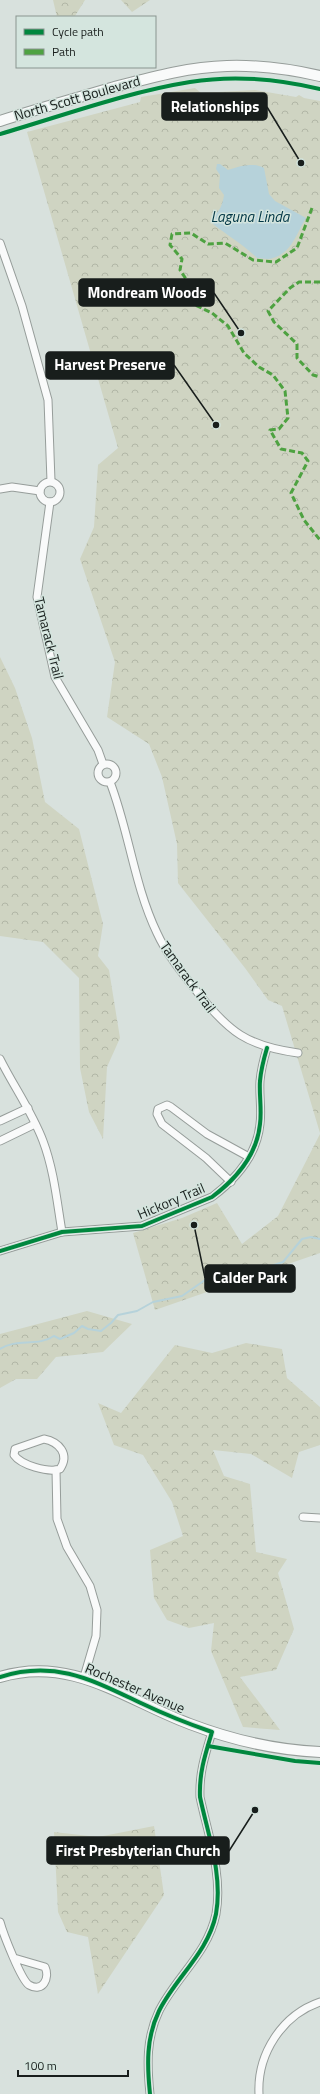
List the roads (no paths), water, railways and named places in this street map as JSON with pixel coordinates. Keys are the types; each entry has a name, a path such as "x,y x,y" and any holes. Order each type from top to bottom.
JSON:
{"main road":[{"name":"North Scott Boulevard","path":"0,121 113,88 182,71 219,66 249,66 275,68 320,76"},
{"name":"Rochester Avenue","path":"0,1677 14,1673 40,1670 67,1673 84,1677 166,1714 212,1732 254,1744 320,1752"}],"street":[{"path":"0,243 22,306 48,400 52,482"},
{"path":"52,482 58,485 60,491 56,500 50,502 41,497 40,491 42,485 52,482"},
{"path":"0,488 40,491"},
{"name":"Tamarack Trail","path":"50,502 37,597 55,676 98,750 103,764"},
{"name":"Tamarack Trail","path":"103,764 98,770 97,775 102,781 110,782"},
{"name":"Tamarack Trail","path":"103,764 110,764 115,769 116,776 110,782"},
{"name":"Tamarack Trail","path":"110,782 146,906 164,946 183,974 220,1020 248,1040 267,1048 298,1053"},
{"name":"Hickory Trail","path":"0,1251 62,1232 142,1226 212,1196 230,1182 249,1156 258,1137 260,1124 260,1079 267,1048"},
{"path":"0,1059 28,1108 48,1157 62,1232"},
{"path":"230,1182 206,1158 162,1124 157,1114 158,1109 167,1105 171,1107 207,1134 249,1156"},
{"path":"0,1121 28,1108"},
{"path":"0,1141 35,1124"},
{"path":"39,1440 52,1440 62,1448 64,1455 63,1464 56,1470 47,1470 23,1462 14,1455 15,1449 39,1440"},
{"path":"56,1470 57,1519 67,1547 90,1586 97,1610 96,1636 84,1677"},
{"path":"303,1517 320,1518"},
{"path":"150,2094 148,2052 154,2024 168,1997 201,1952 208,1938 215,1916 218,1892 217,1876 200,1798 203,1759 212,1732"},
{"path":"0,1922 14,1958 23,1978 29,1985 36,1987 43,1985 47,1980 48,1974 45,1967 14,1958"},
{"path":"259,2094 262,2066 272,2042 286,2024 296,2015 320,2002"}],"water":[{"name":"Laguna Linda","path":"217,164 220,164 228,170 250,165 264,168 269,194 275,201 306,218 285,252 271,259 257,258 213,224 212,217 221,207 224,195 219,188 220,175 216,169"}],"waterway":[{"path":"0,1349 13,1344 41,1341 54,1336 60,1339 74,1333 82,1326 88,1329 101,1331 118,1315 137,1311 153,1302 182,1296 205,1280 244,1275 283,1262 302,1239 311,1237 320,1239"}],"place":[{"name":"Relationships","path":"301,163"},
{"name":"Mondream Woods","path":"241,333"},
{"name":"Harvest Preserve","path":"216,425"},
{"name":"Calder Park","path":"194,1225"},
{"name":"First Presbyterian Church","path":"255,1810"}]}
